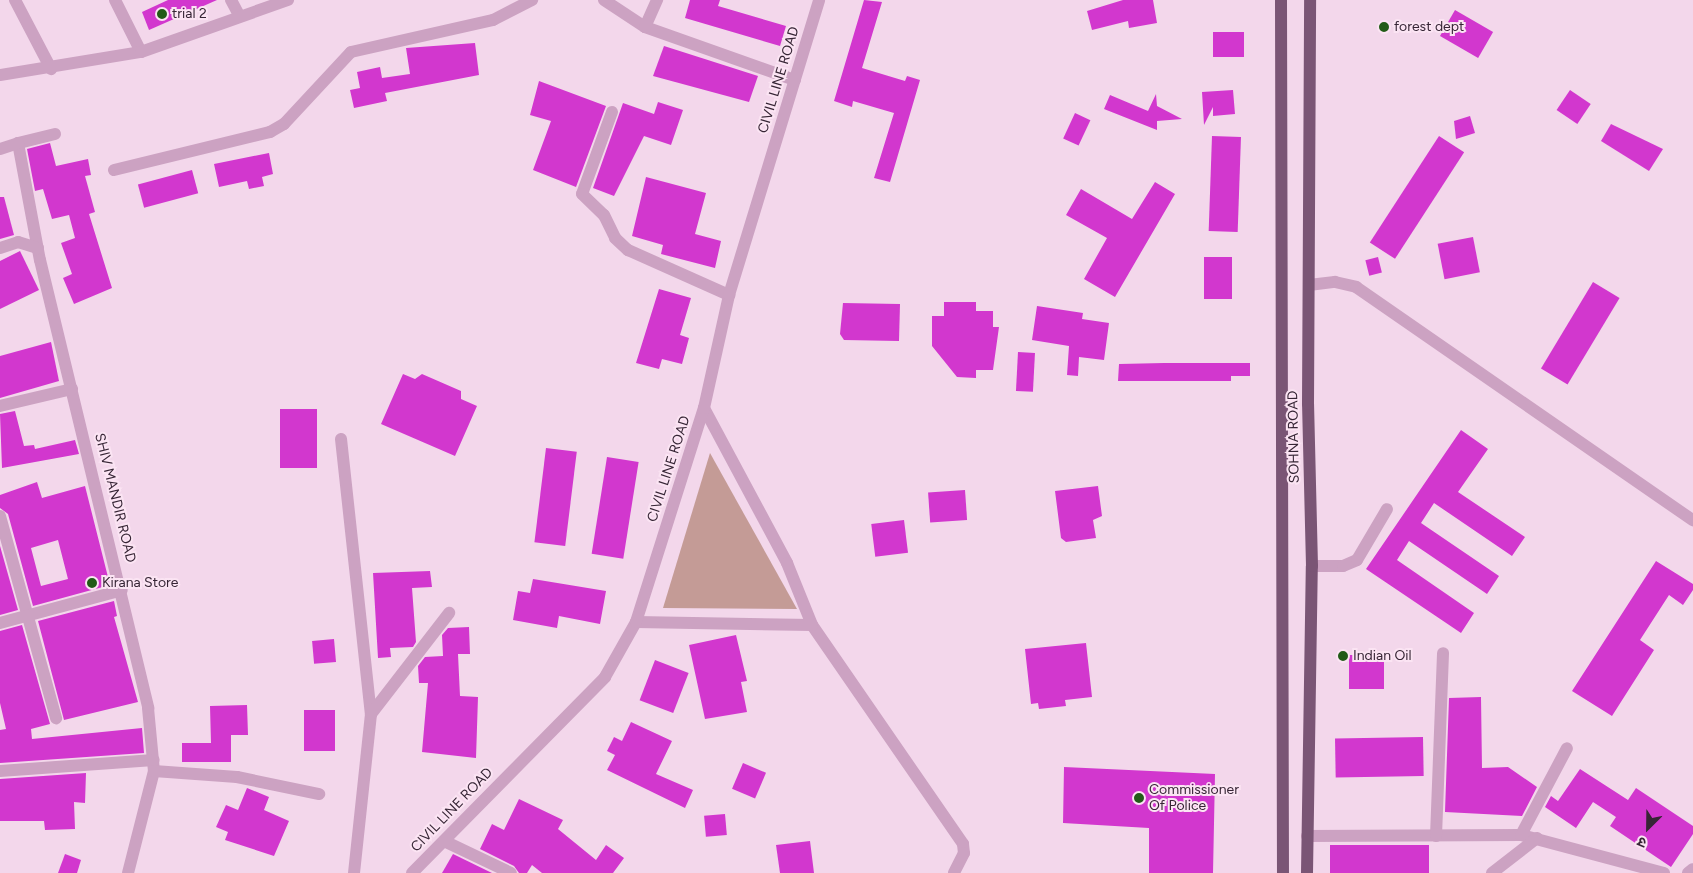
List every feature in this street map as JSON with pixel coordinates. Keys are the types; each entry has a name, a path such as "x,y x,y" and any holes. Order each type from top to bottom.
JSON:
{"main road":[{"name":"SOHNA ROAD","path":"1281,0 1283,873"},
{"name":"SOHNA ROAD","path":"1307,873 1312,566 1309,285 1310,0"}],"street":[{"path":"15,0 51,69"},
{"path":"115,0 141,52"},
{"path":"231,0 239,15"},
{"path":"0,75 51,69 141,52 239,15 288,0"},
{"path":"114,170 270,132 284,124 351,52 492,20 532,0"},
{"path":"604,0 645,27 795,80"},
{"path":"645,27 657,0"},
{"name":"CIVIL LINE ROAD","path":"412,873 605,677 636,622 704,408 729,295 819,0"},
{"path":"612,112 582,194 604,215 615,238 628,250 729,295"},
{"path":"0,149 55,134"},
{"name":"SHIV MANDIR ROAD","path":"18,143 38,248 122,590 148,708 154,766 128,873"},
{"path":"0,248 24,242 38,248"},
{"path":"1309,285 1335,282 1356,287 1693,520"},
{"path":"0,406 72,389"},
{"path":"704,408 786,563 812,625 963,844 964,854 954,873"},
{"path":"340,440 371,714 354,873"},
{"path":"1312,566 1343,566 1357,560 1387,509"},
{"path":"0,516 56,718"},
{"path":"0,622 122,590"},
{"path":"371,714 449,613"},
{"path":"636,622 812,625"},
{"path":"1436,836 1443,653"},
{"path":"1521,835 1568,748"},
{"path":"0,772 154,766 236,778 319,794"},
{"path":"1307,836 1521,835 1664,873"},
{"path":"1492,873 1537,838"},
{"path":"444,841 511,873"},
{"path":"1688,873 1693,869"}],"shaded area":[{"path":"710,453 797,609 663,608"}],"building":[{"name":"trial 2","path":"168,0 217,0 149,30 142,12"},
{"path":"690,0 720,0 718,6 786,26 780,46 685,18"},
{"path":"864,0 882,2 862,68 905,81 907,76 920,80 890,182 874,178 894,113 853,101 852,107 834,101"},
{"path":"1123,0 1153,0 1157,23 1129,28 1128,21 1092,30 1087,11"},
{"path":"1455,10 1493,32 1478,58 1440,36"},
{"path":"1213,32 1244,32 1244,57 1213,57"},
{"path":"475,43 479,75 385,93 387,101 354,108 350,90 360,88 357,72 380,67 382,78 410,74 406,48"},
{"path":"664,46 758,76 749,102 653,76"},
{"path":"539,81 606,106 576,187 533,170 551,121 530,115"},
{"path":"1233,90 1235,114 1213,116 1213,107 1204,125 1202,92"},
{"path":"1570,90 1591,104 1577,124 1557,110"},
{"path":"1156,94 1157,106 1182,119 1157,121 1157,130 1104,109 1110,95 1148,111"},
{"path":"658,102 683,110 671,145 644,136 614,196 593,188 623,103 654,114"},
{"path":"1075,113 1090,120 1079,146 1063,138"},
{"path":"1470,116 1475,133 1456,139 1454,121"},
{"path":"1611,124 1663,149 1649,171 1601,141"},
{"path":"1212,136 1241,137 1238,232 1209,231"},
{"path":"1439,136 1464,152 1395,259 1370,243"},
{"path":"50,143 56,166 88,159 91,175 85,176 95,212 89,214 112,288 74,304 63,278 72,274 61,243 75,238 69,215 52,219 43,189 35,191 27,149"},
{"path":"269,153 273,174 262,177 264,186 249,189 247,181 219,187 214,164"},
{"path":"192,170 198,193 144,208 138,184"},
{"path":"646,177 706,193 695,234 721,241 715,268 661,254 663,245 632,236"},
{"path":"1155,182 1175,194 1115,297 1084,279 1107,238 1066,215 1081,189 1132,219"},
{"path":"0,197 4,197 14,235 0,239"},
{"path":"1473,237 1480,272 1445,279 1438,244"},
{"path":"20,251 39,290 0,309 0,261"},
{"path":"1204,257 1232,257 1232,299 1204,299"},
{"path":"1378,257 1382,273 1369,276 1365,260"},
{"path":"1593,282 1620,298 1568,385 1541,369"},
{"path":"659,289 691,298 680,335 689,338 682,364 662,359 659,369 636,363"},
{"path":"944,302 976,302 976,311 993,311 993,327 999,327 993,370 976,370 976,378 957,377 932,346 932,316 944,316"},
{"path":"843,303 900,304 899,341 844,340 840,334"},
{"path":"1037,306 1083,313 1082,319 1109,323 1104,360 1079,357 1078,376 1067,375 1069,346 1032,340"},
{"path":"51,342 59,381 0,398 0,356"},
{"path":"1018,352 1035,353 1033,392 1016,391"},
{"path":"1250,363 1250,376 1231,376 1231,381 1118,381 1119,364"},
{"path":"403,374 415,379 422,374 461,391 461,399 477,406 455,456 381,424"},
{"path":"280,409 317,409 317,468 280,468"},
{"path":"15,411 24,446 34,445 35,449 75,440 79,454 2,468 0,414"},
{"path":"1461,430 1488,449 1458,492 1525,537 1512,556 1434,503 1421,523 1499,576 1487,594 1409,541 1397,560 1474,613 1461,633 1366,569"},
{"path":"546,448 577,452 565,546 534,542"},
{"path":"607,457 639,462 623,559 592,554"},
{"path":"37,482 42,498 85,486 110,585 33,606 8,514 0,508 0,495","holes":["58,540 68,579 41,586 31,548"]},
{"path":"1098,486 1102,516 1093,520 1096,538 1066,542 1061,538 1055,491"},
{"path":"965,490 967,520 930,523 928,493"},
{"path":"904,520 908,553 875,557 871,524"},
{"path":"0,546 18,610 0,615"},
{"path":"1656,561 1693,584 1693,590 1683,605 1669,595 1640,640 1654,650 1612,716 1572,691"},
{"path":"430,571 432,587 412,588 416,642 413,647 390,648 391,657 378,658 373,573"},
{"path":"533,579 606,591 600,624 559,616 557,628 513,620 518,591 530,593"},
{"path":"114,601 117,616 114,617 138,702 64,720 38,621"},
{"path":"22,625 50,724 31,729 32,739 142,728 144,753 0,763 0,730 6,729 0,703 0,631"},
{"path":"469,627 470,654 458,654 460,696 478,697 476,758 422,752 428,683 419,683 418,666 425,657 443,656 442,635 448,628"},
{"path":"736,635 747,681 741,682 747,712 705,719 689,645"},
{"path":"334,639 336,662 314,664 312,641"},
{"path":"1086,643 1092,697 1065,700 1066,706 1039,709 1038,703 1031,704 1025,649"},
{"path":"1349,655 1384,655 1384,689 1349,689"},
{"path":"655,660 689,673 673,713 640,700"},
{"path":"1481,697 1482,768 1508,767 1537,787 1522,816 1445,812 1449,698"},
{"path":"247,705 248,735 231,735 231,762 182,762 182,743 211,743 210,706"},
{"path":"304,710 335,710 335,751 304,751"},
{"path":"631,722 672,741 656,774 693,790 685,808 607,770 615,755 607,751 614,737 622,741"},
{"path":"1423,737 1424,776 1336,778 1335,739"},
{"path":"743,763 766,773 755,799 732,789"},
{"name":"Commissioner Of Police","path":"1064,767 1215,774 1213,873 1149,873 1149,828 1063,823"},
{"path":"1580,769 1628,800 1636,788 1693,826 1693,834 1671,867 1610,826 1616,817 1593,802 1576,828 1545,807 1551,796 1558,801"},
{"path":"86,773 85,803 74,802 75,829 45,830 44,821 0,821 0,779"},
{"path":"247,788 269,797 264,810 289,821 274,856 225,840 228,832 216,827 226,805 238,810"},
{"path":"519,799 563,820 558,829 596,860 606,845 624,858 613,873 542,873 532,865 527,873 519,873 514,866 480,849 492,824 504,830"},
{"path":"725,814 727,835 706,837 704,816"},
{"path":"810,841 814,873 780,873 776,845"},
{"path":"1330,845 1429,845 1429,873 1330,873"},
{"path":"65,854 81,860 77,873 58,873"},
{"path":"453,854 492,873 442,873"}],"place":[{"name":"trial 2","path":"162,14"},
{"name":"forest dept","path":"1384,27"},
{"name":"Kirana Store","path":"92,583"},
{"name":"Indian Oil","path":"1343,656"},
{"name":"Commissioner Of Police","path":"1139,798"}]}
